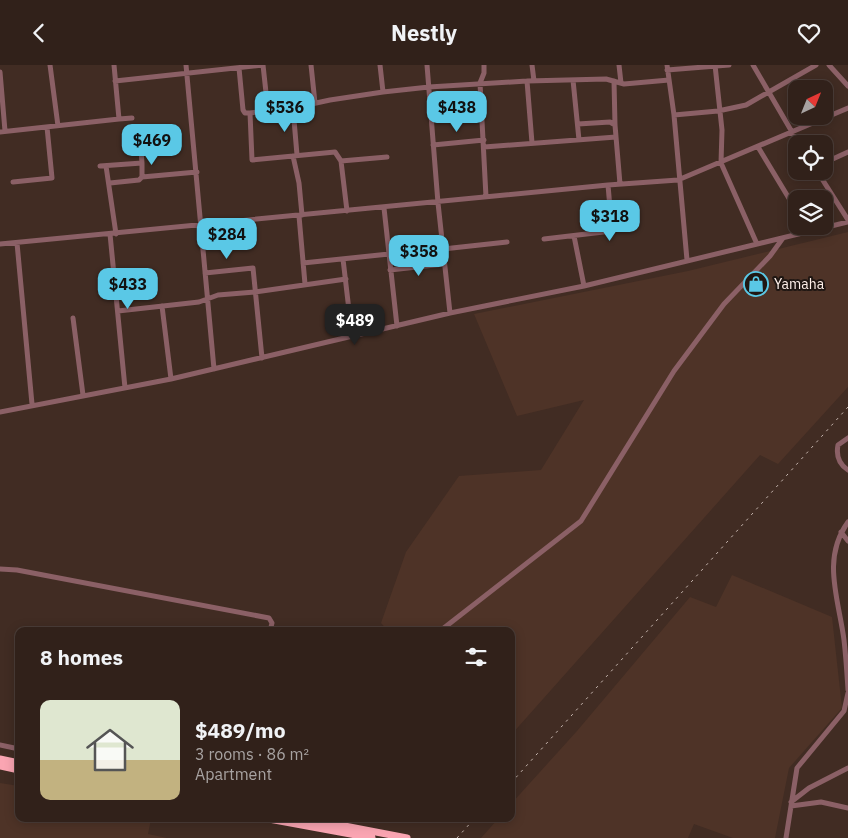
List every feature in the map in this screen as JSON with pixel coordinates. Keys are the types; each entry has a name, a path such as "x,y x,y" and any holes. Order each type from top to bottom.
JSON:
{"highway":[{"path":"0,759 15,762"},
{"path":"0,766 15,769"},
{"path":"285,822 372,838"},
{"path":"324,822 407,838"}],"street":[{"path":"50,65 58,126"},
{"path":"114,65 119,119"},
{"path":"186,65 214,369"},
{"path":"115,81 263,65 268,111"},
{"path":"311,65 315,103"},
{"path":"380,65 383,91"},
{"path":"427,65 438,203 450,313"},
{"path":"484,65 484,73 480,83 486,197"},
{"path":"532,65 532,143"},
{"path":"619,65 621,83"},
{"path":"687,260 678,180 674,115 667,67 729,65"},
{"path":"752,65 769,90 791,133"},
{"path":"674,115 718,111 746,105 769,90 816,65"},
{"path":"829,65 848,86"},
{"path":"715,66 718,111 722,130 721,163 757,244"},
{"path":"236,67 245,113 293,108 383,91 480,83 573,80 614,81 621,83 668,80"},
{"path":"0,71 2,131 132,118"},
{"path":"573,80 579,139"},
{"path":"614,81 614,125 620,184"},
{"path":"293,108 305,284"},
{"path":"0,244 608,185 678,180 848,108"},
{"path":"250,113 252,161 333,151 341,161 347,211"},
{"path":"578,124 610,122 614,125"},
{"path":"13,182 52,177 47,127"},
{"path":"433,145 532,143 616,137"},
{"path":"140,138 142,177"},
{"path":"758,147 788,197"},
{"path":"833,159 848,152"},
{"path":"341,161 387,157"},
{"path":"125,388 110,183 103,166 142,163"},
{"path":"110,183 139,180 142,177 197,172"},
{"path":"823,180 848,221 833,224"},
{"path":"544,239 574,237 612,231 608,185"},
{"path":"384,207 397,326"},
{"path":"0,412 32,404 171,379 450,313 584,286 791,235"},
{"path":"574,237 584,286"},
{"path":"445,627 581,521 674,371 724,304 770,256 783,238"},
{"path":"443,249 507,242"},
{"path":"17,243 32,404"},
{"path":"303,263 389,255"},
{"path":"343,259 352,336"},
{"path":"390,270 444,264"},
{"path":"204,273 252,268 262,358"},
{"path":"118,311 207,299 218,295 255,293 346,279"},
{"path":"162,306 171,379"},
{"path":"73,318 83,395"},
{"path":"848,438 838,445 837,451 842,465 848,470"},
{"path":"786,838 797,768 839,719 847,706 846,638 833,571 835,546 848,522"},
{"path":"841,532 848,541"},
{"path":"0,569 17,570 269,618 272,623 271,627"},
{"path":"0,745 15,748"},
{"path":"791,804 810,788 848,768"},
{"path":"791,804 821,802 848,808"}],"shaded area":[{"path":"848,232 848,387 778,464 760,455 515,731 515,627 384,627 381,623 406,552 459,476 541,470 584,400 517,416 474,314 688,271"},
{"path":"732,575 832,617 842,708 789,768 775,838 733,838 694,824 688,838 481,838 495,822 515,822 515,800 577,731 690,597 716,607"},
{"path":"0,783 15,785 15,822 150,822 148,834 167,838 0,838"}],"railway":[{"path":"515,779 848,407"},
{"path":"457,838 471,822"}],"place":[{"name":"Yamaha","path":"756,284"}]}
